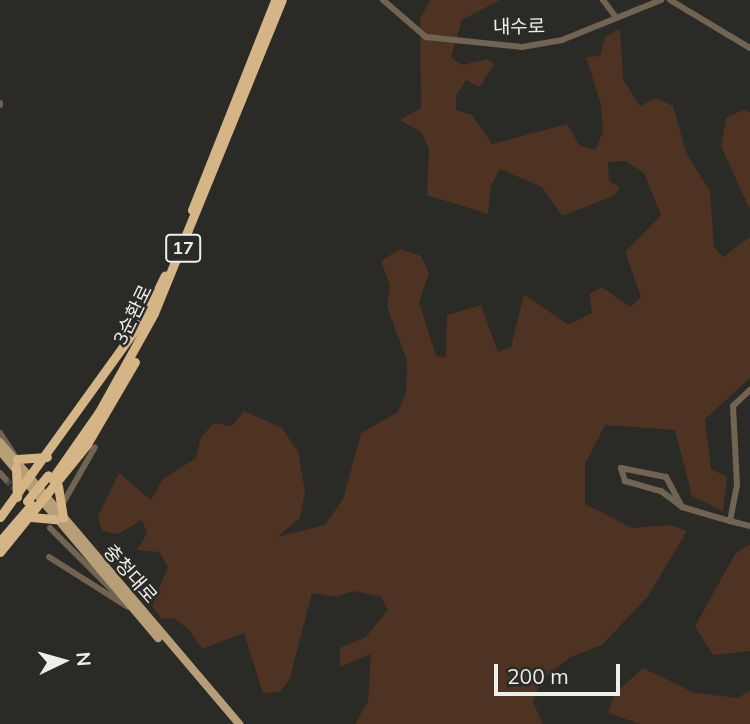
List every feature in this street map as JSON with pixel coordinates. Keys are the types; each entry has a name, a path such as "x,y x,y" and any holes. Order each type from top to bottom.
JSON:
{"highway":[{"name":"3순환로","path":"0,533 40,494 104,393 151,304 275,0"},
{"name":"3순환로","path":"0,541 40,494 113,389 165,289 282,0"},
{"path":"33,478 151,304"},
{"path":"49,457 16,463 60,519"},
{"path":"33,478 40,494"},
{"path":"0,552 30,518 40,494 33,478"},
{"path":"0,517 40,494"},
{"path":"30,518 60,519"}],"main road":[{"name":"충청대로","path":"0,442 16,463"},
{"name":"충청대로","path":"0,451 33,478 40,494 125,603 233,724"},
{"name":"충청대로","path":"60,519 239,724"}],"street":[{"name":"내수로","path":"383,0 426,37 514,47 555,42 661,0"},
{"path":"603,0 615,16"},
{"path":"670,0 750,48"},
{"path":"730,521 737,485 733,407 750,390"},
{"path":"0,433 16,463"},
{"path":"93,555 62,505 95,447"},
{"path":"682,507 666,477 631,465 621,468 625,481 661,491 682,507 750,526"},
{"path":"0,473 6,480"},
{"path":"50,527 125,603"},
{"path":"49,557 125,603"}],"shaded area":[{"path":"430,0 500,0 462,20 451,57 462,65 487,59 494,64 480,87 466,80 456,96 456,110 472,115 492,144 567,124 580,146 595,150 603,132 601,105 586,57 600,56 605,37 620,29 623,79 640,106 656,98 673,106 686,152 710,192 714,247 723,257 750,237 750,378 705,419 711,469 727,477 723,511 692,496 675,430 605,425 585,464 585,504 632,528 671,525 687,531 648,596 602,645 571,657 542,679 533,702 543,724 355,724 368,701 371,654 340,667 340,648 366,637 388,610 381,597 354,591 335,597 312,593 290,678 280,692 263,693 244,633 202,649 189,630 174,618 162,619 152,606 168,567 159,552 137,550 147,533 142,520 118,534 102,531 98,516 119,473 151,500 163,479 196,458 201,437 214,423 232,426 244,411 282,428 298,452 305,492 300,518 277,537 325,525 343,499 361,433 398,412 406,392 407,361 387,307 390,286 381,261 400,249 421,256 429,273 419,302 436,356 446,357 447,315 481,305 498,352 511,347 524,294 568,325 592,313 589,294 602,287 630,307 641,297 625,252 661,215 644,173 626,161 608,162 609,181 620,188 613,196 562,216 542,187 500,169 491,185 488,214 427,195 429,149 421,132 400,120 421,108 420,19"},
{"path":"743,110 750,112 750,210 721,146 726,118"},
{"path":"750,544 750,651 713,655 695,626 735,554"},
{"path":"643,668 695,693 738,698 750,690 750,724 640,724 608,713 615,693"}],"tunnel":[{"path":"6,480 28,504"}]}
